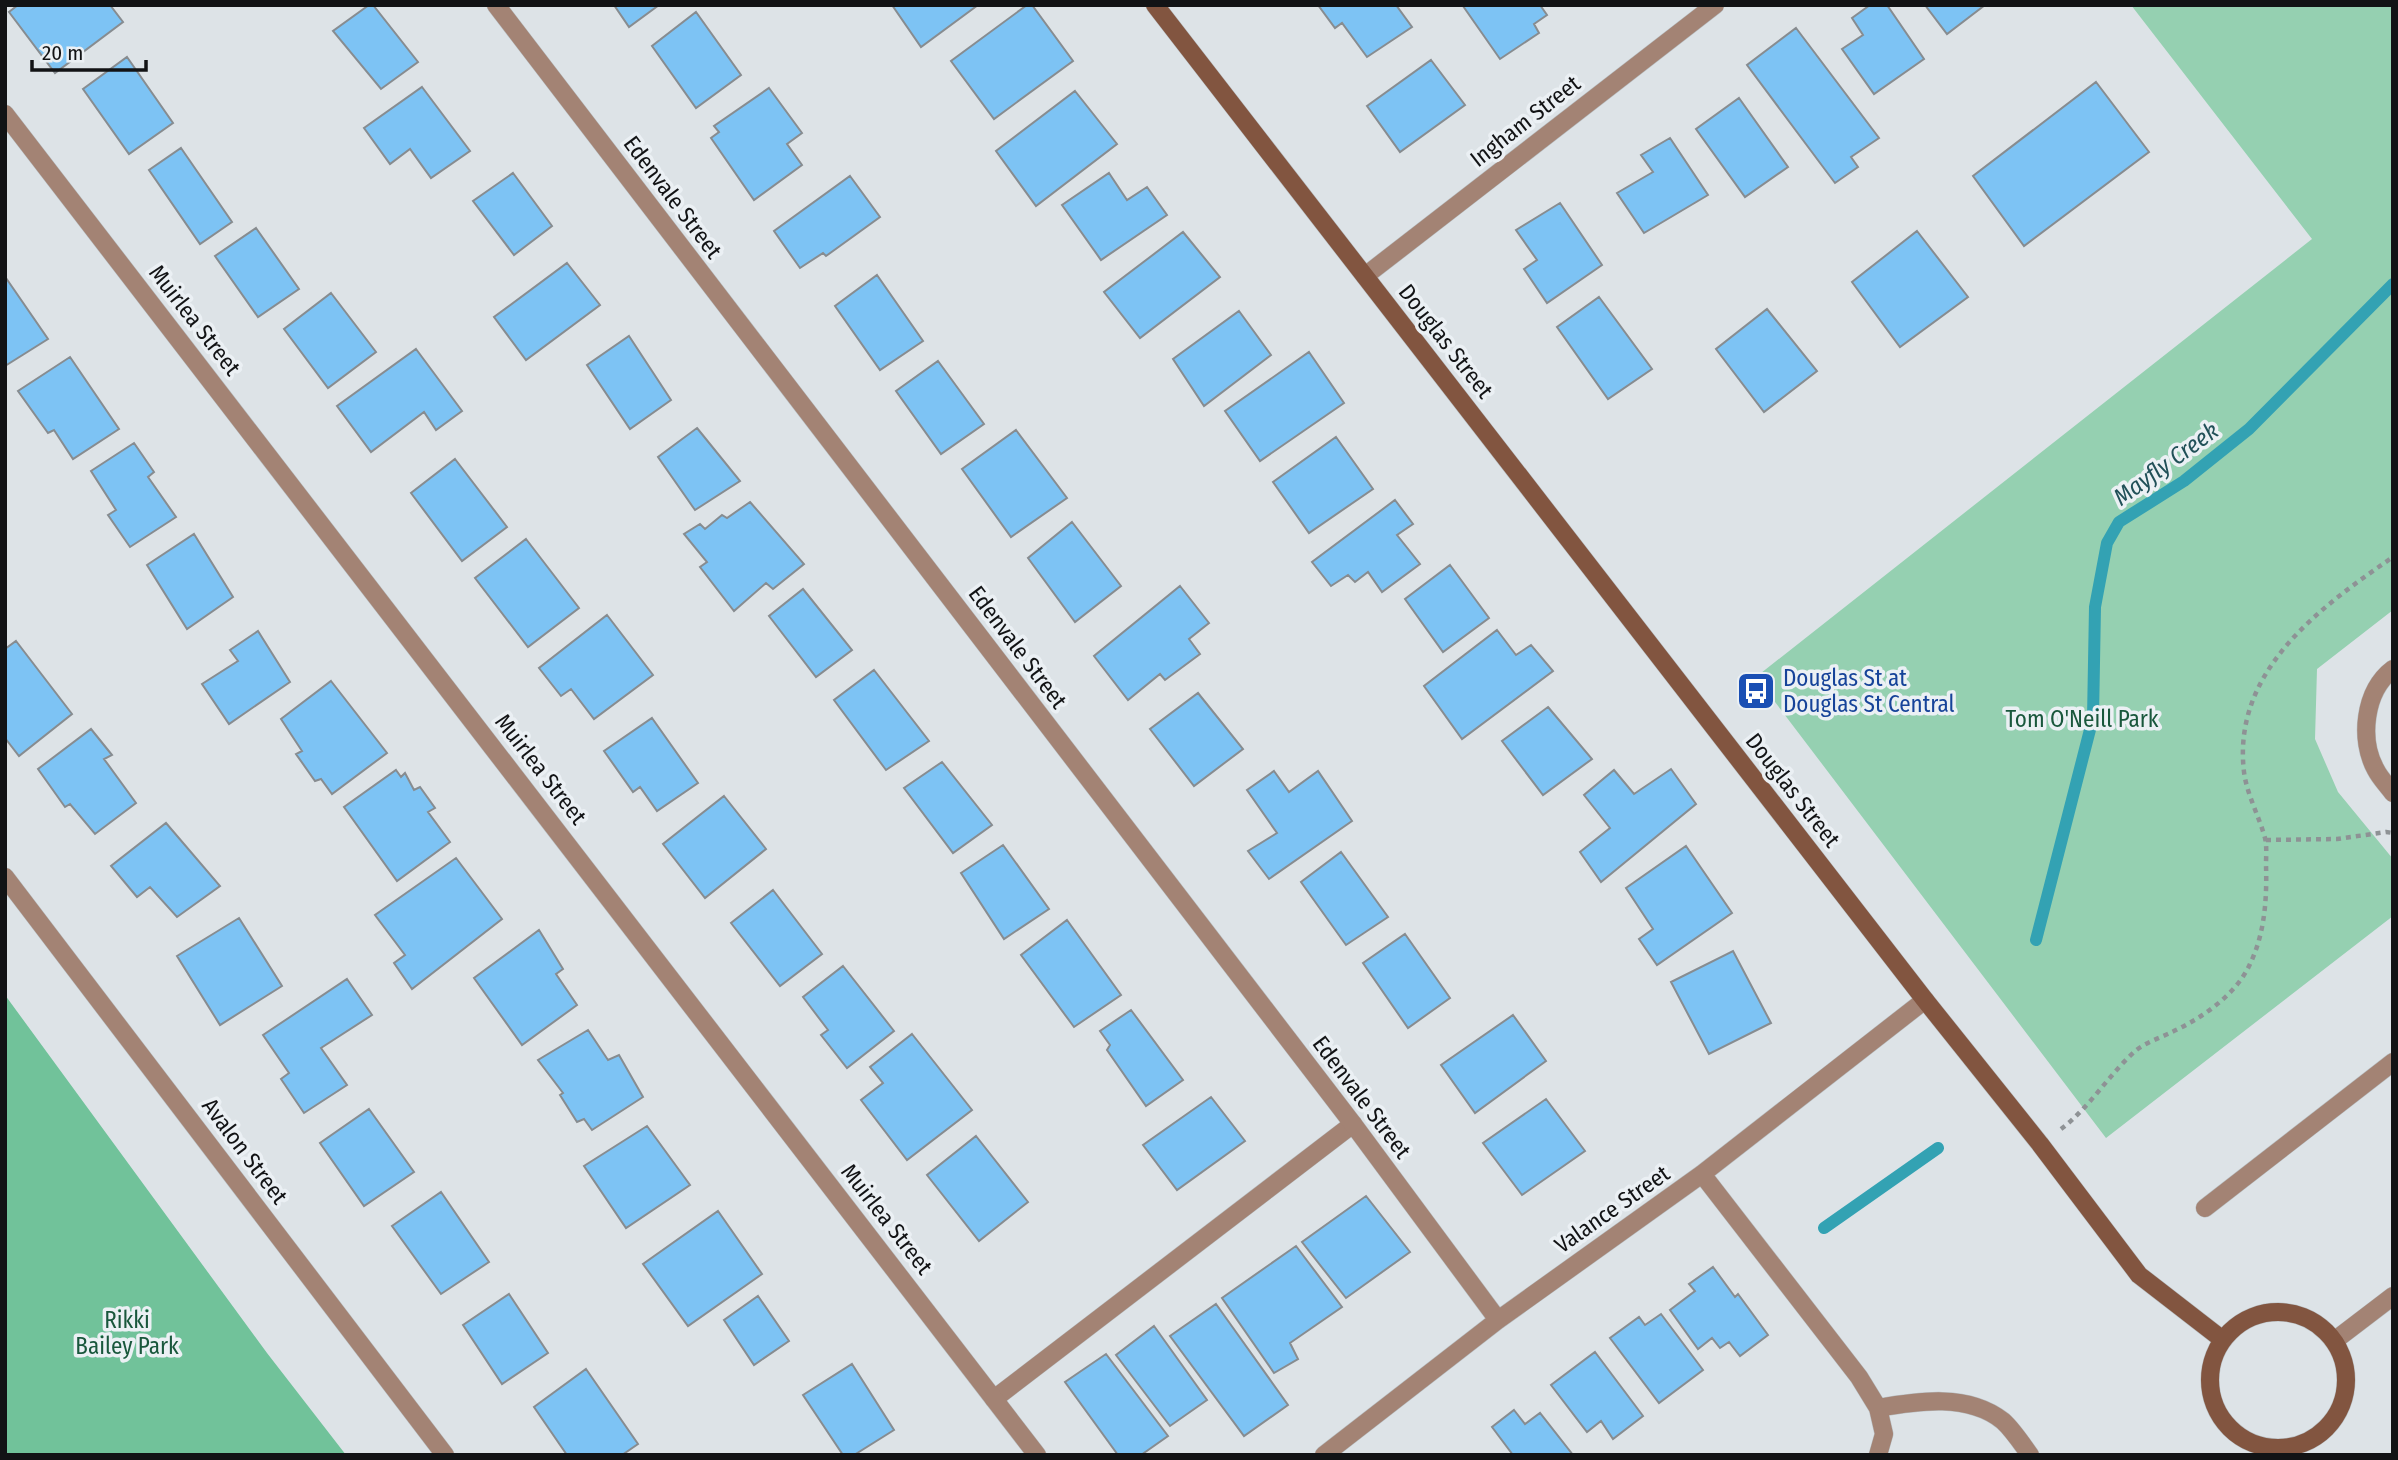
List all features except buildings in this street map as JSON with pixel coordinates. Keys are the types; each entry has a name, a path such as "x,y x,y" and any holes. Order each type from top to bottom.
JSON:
{"main road":[{"name":"Douglas Street","path":"1155,5 2139,1275 2223,1340"},
{"path":"2278,1312 2304,1317 2315,1323 2334,1341 2345,1370 2342,1401 2336,1415 2303,1449 2266,1447 2242,1437 2223,1420 2210,1389 2210,1372 2223,1340 2242,1322 2266,1313 2278,1312"}],"street":[{"name":"Edenvale Street","path":"496,5 1353,1125 1498,1320"},
{"name":"Ingham Street","path":"1365,276 1715,5"},
{"name":"Muirlea Street","path":"5,114 1037,1455"},
{"path":"2393,668 2387,673 2371,700 2364,737 2375,769 2393,793"},
{"name":"Avalon Street","path":"5,877 445,1455"},
{"name":"Valance Street","path":"1324,1455 1498,1320 1702,1174 1925,1000"},
{"path":"2205,1208 2393,1062"},
{"path":"995,1399 1353,1125"},
{"path":"1702,1174 1859,1377 1878,1408 1884,1434 1878,1455"},
{"path":"2334,1341 2393,1296"},
{"path":"1878,1408 1928,1401 1981,1407 2004,1422 2031,1455"}],"path":[{"path":"2040,1144 2075,1118 2137,1049 2191,1023 2229,994 2250,965 2263,929 2267,884 2266,840 2244,772 2246,718 2264,676 2292,638 2323,608 2393,557"},
{"path":"2266,840 2337,839 2393,833"}],"green space":[{"name":"Tom O'Neill Park","path":"2131,5 2393,5 2393,610 2317,669 2315,739 2338,792 2393,859 2393,916 2106,1138 1756,677 2312,239"},
{"name":"Rikki Bailey Park","path":"5,995 267,1353 346,1455 5,1455"}],"waterway":[{"name":"Mayfly Creek","path":"2036,940 2093,718 2095,607 2107,543 2119,522 2184,481 2249,429 2393,284"},
{"path":"1824,1228 1938,1148"}],"place":[{"name":"Douglas St at Douglas St Central","path":"1756,691"}]}
